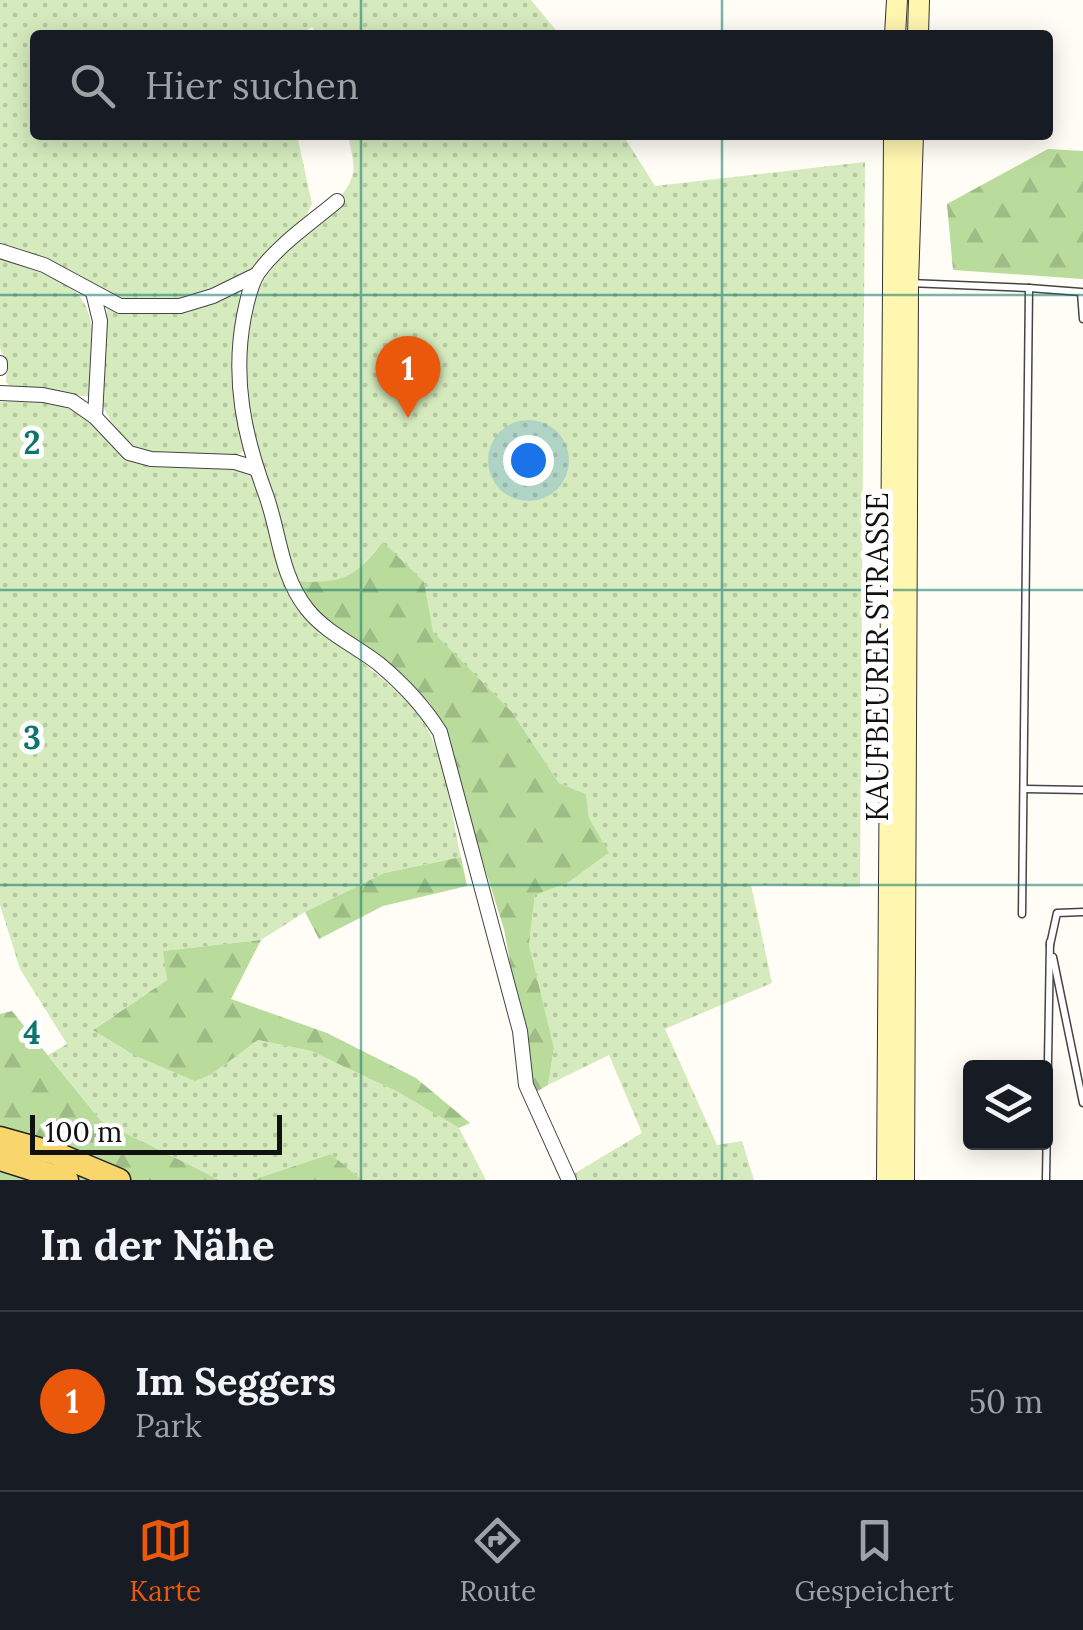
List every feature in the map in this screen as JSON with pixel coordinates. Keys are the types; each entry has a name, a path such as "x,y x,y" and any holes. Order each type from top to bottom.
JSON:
{"main road":[{"path":"895,30 897,0"},
{"path":"918,30 920,0"},
{"name":"KAUFBEURER STRASSE","path":"887,1180 894,140"},
{"name":"KAUFBEURER STRASSE","path":"904,1180 908,283 913,140"},
{"path":"0,1138 57,1154 119,1180"},
{"path":"0,1159 67,1180"}],"street":[{"path":"0,251 44,265 120,306 180,306 213,296 256,275 338,202"},
{"path":"256,275 241,330 238,379 254,468 266,497 286,575 322,626 378,664 423,705 440,732 520,1031 526,1085 569,1180"},
{"path":"92,292 100,322 96,417"},
{"path":"0,393 72,401 96,417 130,453 151,458 235,462 254,468"}],"lane":[{"path":"908,283 1082,292 1083,319"},
{"path":"1022,914 1029,288"},
{"path":"1024,789 1083,790"},
{"path":"1046,1180 1050,942 1057,913 1083,912"},
{"path":"1050,942 1083,1103"}],"green space":[{"path":"0,0 531,0 556,30 312,27 30,30 30,140 298,140 312,204 303,221 251,269 211,289 179,299 121,300 76,273 0,245"},
{"path":"349,140 626,140 655,186 865,162 860,887 751,885 772,983 665,1029 717,1145 742,1141 754,1180 575,1180 572,1175 642,1133 609,1055 548,1085 554,1048 529,944 535,894 569,882 608,854 589,818 586,794 559,783 512,712 432,632 424,582 383,543 347,577 328,582 296,581 255,445 244,372 245,338 256,295 269,273 336,202 350,181 353,164"},
{"path":"1048,149 1083,151 1083,279 953,270 947,204"},
{"path":"0,257 56,277 84,303 93,340 92,397 12,388 6,382 7,364 0,348"},
{"path":"239,289 232,378 244,450 238,455 154,454 132,447 119,435 103,407 107,307 158,314"},
{"path":"42,400 85,418 120,454 137,463 160,467 225,465 247,473 263,495 278,568 296,600 328,634 401,695 426,727 440,762 461,857 384,873 305,912 261,940 164,951 167,980 94,1029 212,1074 258,1040 311,1051 396,1091 459,1128 486,1180 362,1180 331,1154 252,1180 220,1180 101,1121 48,1055 67,1044 20,969 0,905 0,402"},
{"path":"383,542 424,582 433,632 512,712 559,783 586,794 589,818 609,853 569,882 535,895 529,944 554,1048 548,1085 534,1093 504,929 461,793 446,730 429,702 382,658 327,623 309,605 296,581 346,576 364,564"},
{"path":"461,857 467,886 383,906 319,939 305,912 384,873"},
{"path":"261,940 231,999 327,1033 416,1078 470,1123 459,1128 396,1091 311,1051 258,1040 212,1074 195,1081 136,1056 93,1030 167,980 163,951"},
{"path":"12,1011 101,1121 220,1180 0,1180 0,1014"},
{"path":"331,1154 362,1180 252,1180"}],"place":[{"name":"Im Seggers","path":"408,418"}]}
